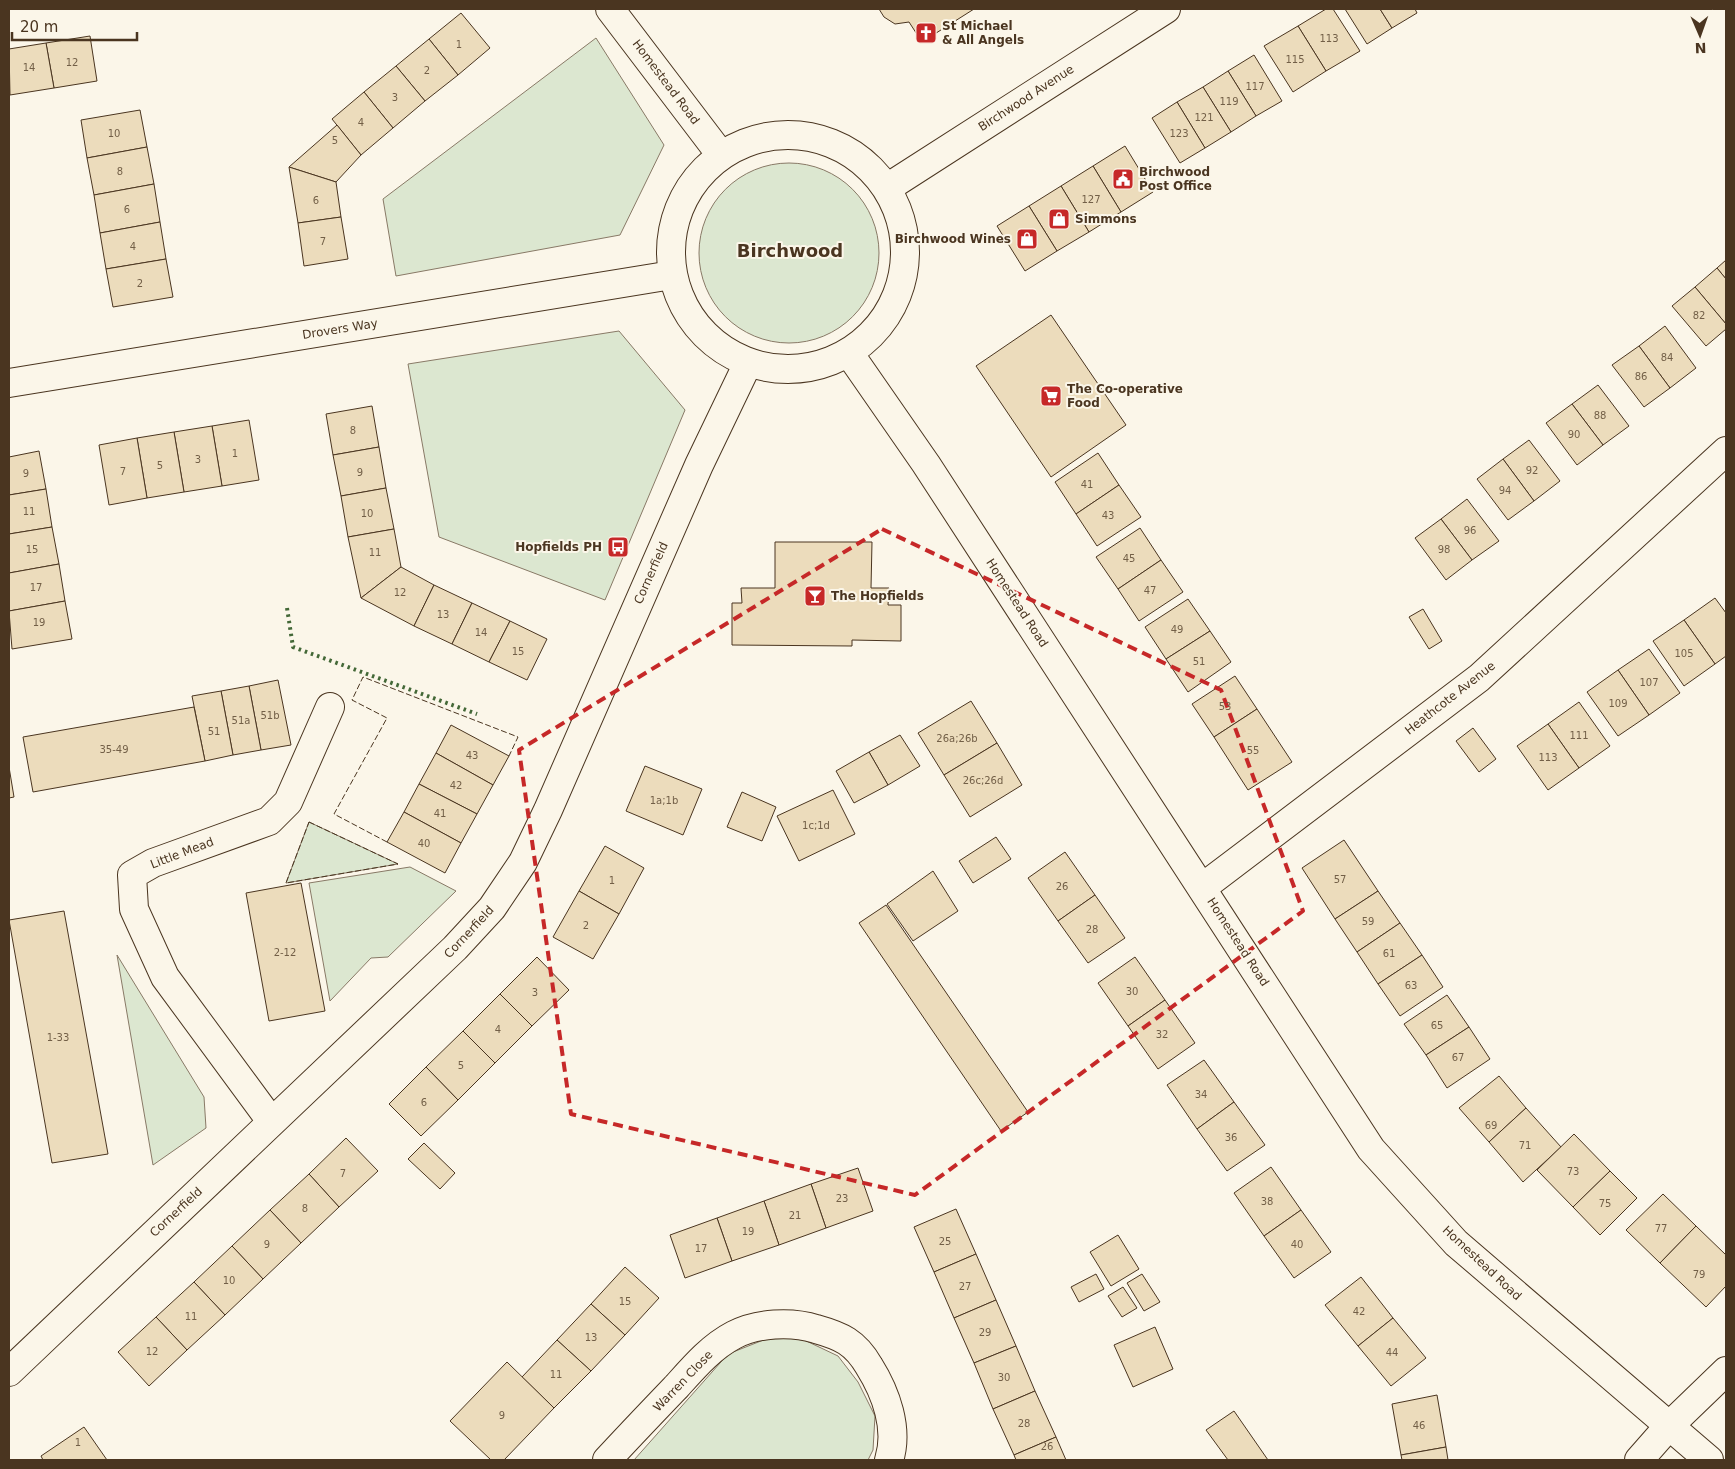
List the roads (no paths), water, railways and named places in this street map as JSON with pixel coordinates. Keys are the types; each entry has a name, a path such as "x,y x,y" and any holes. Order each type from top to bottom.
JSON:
{"street":[{"name":"Homestead Road","path":"610,9 721,155"},
{"name":"Birchwood Avenue","path":"887,188 1166,9"},
{"path":"792,135 829,142 861,160 887,188 902,222 906,260 897,297 878,328 849,353 825,364 799,369 774,369 748,363 713,343 686,312 672,275 670,241 679,208 696,178 721,155 755,139 792,135"},
{"name":"Drovers Way","path":"9,383 672,275"},
{"name":"Homestead Road","path":"849,353 926,464 1203,887 1371,1149 1456,1243 1708,1460"},
{"name":"Cornerfield","path":"9,1372 455,948 492,908 523,862 699,465 748,363"},
{"name":"Heathcote Avenue","path":"1203,887 1479,678 1726,451"},
{"name":"Little Mead","path":"271,1122 165,977 134,909 132,875 153,862 269,821 288,802 330,707"},
{"name":"Warren Close","path":"607,1460 708,1353 734,1334 772,1324 810,1327 842,1337 862,1354 878,1380 890,1413 891,1453 889,1460"},
{"path":"1639,1460 1668,1427 1726,1371"}],"place":[{"name":"St Michael & All Angels","path":"926,33"},
{"name":"Birchwood Post Office","path":"1123,179"},
{"name":"Simmons","path":"1059,219"},
{"name":"Birchwood Wines","path":"1027,239"},
{"name":"The Co-operative Food","path":"1051,396"},
{"name":"Hopfields PH","path":"618,547"},
{"name":"The Hopfields","path":"815,596"}],"district":[{"name":"Birchwood","path":"790,250"}]}
